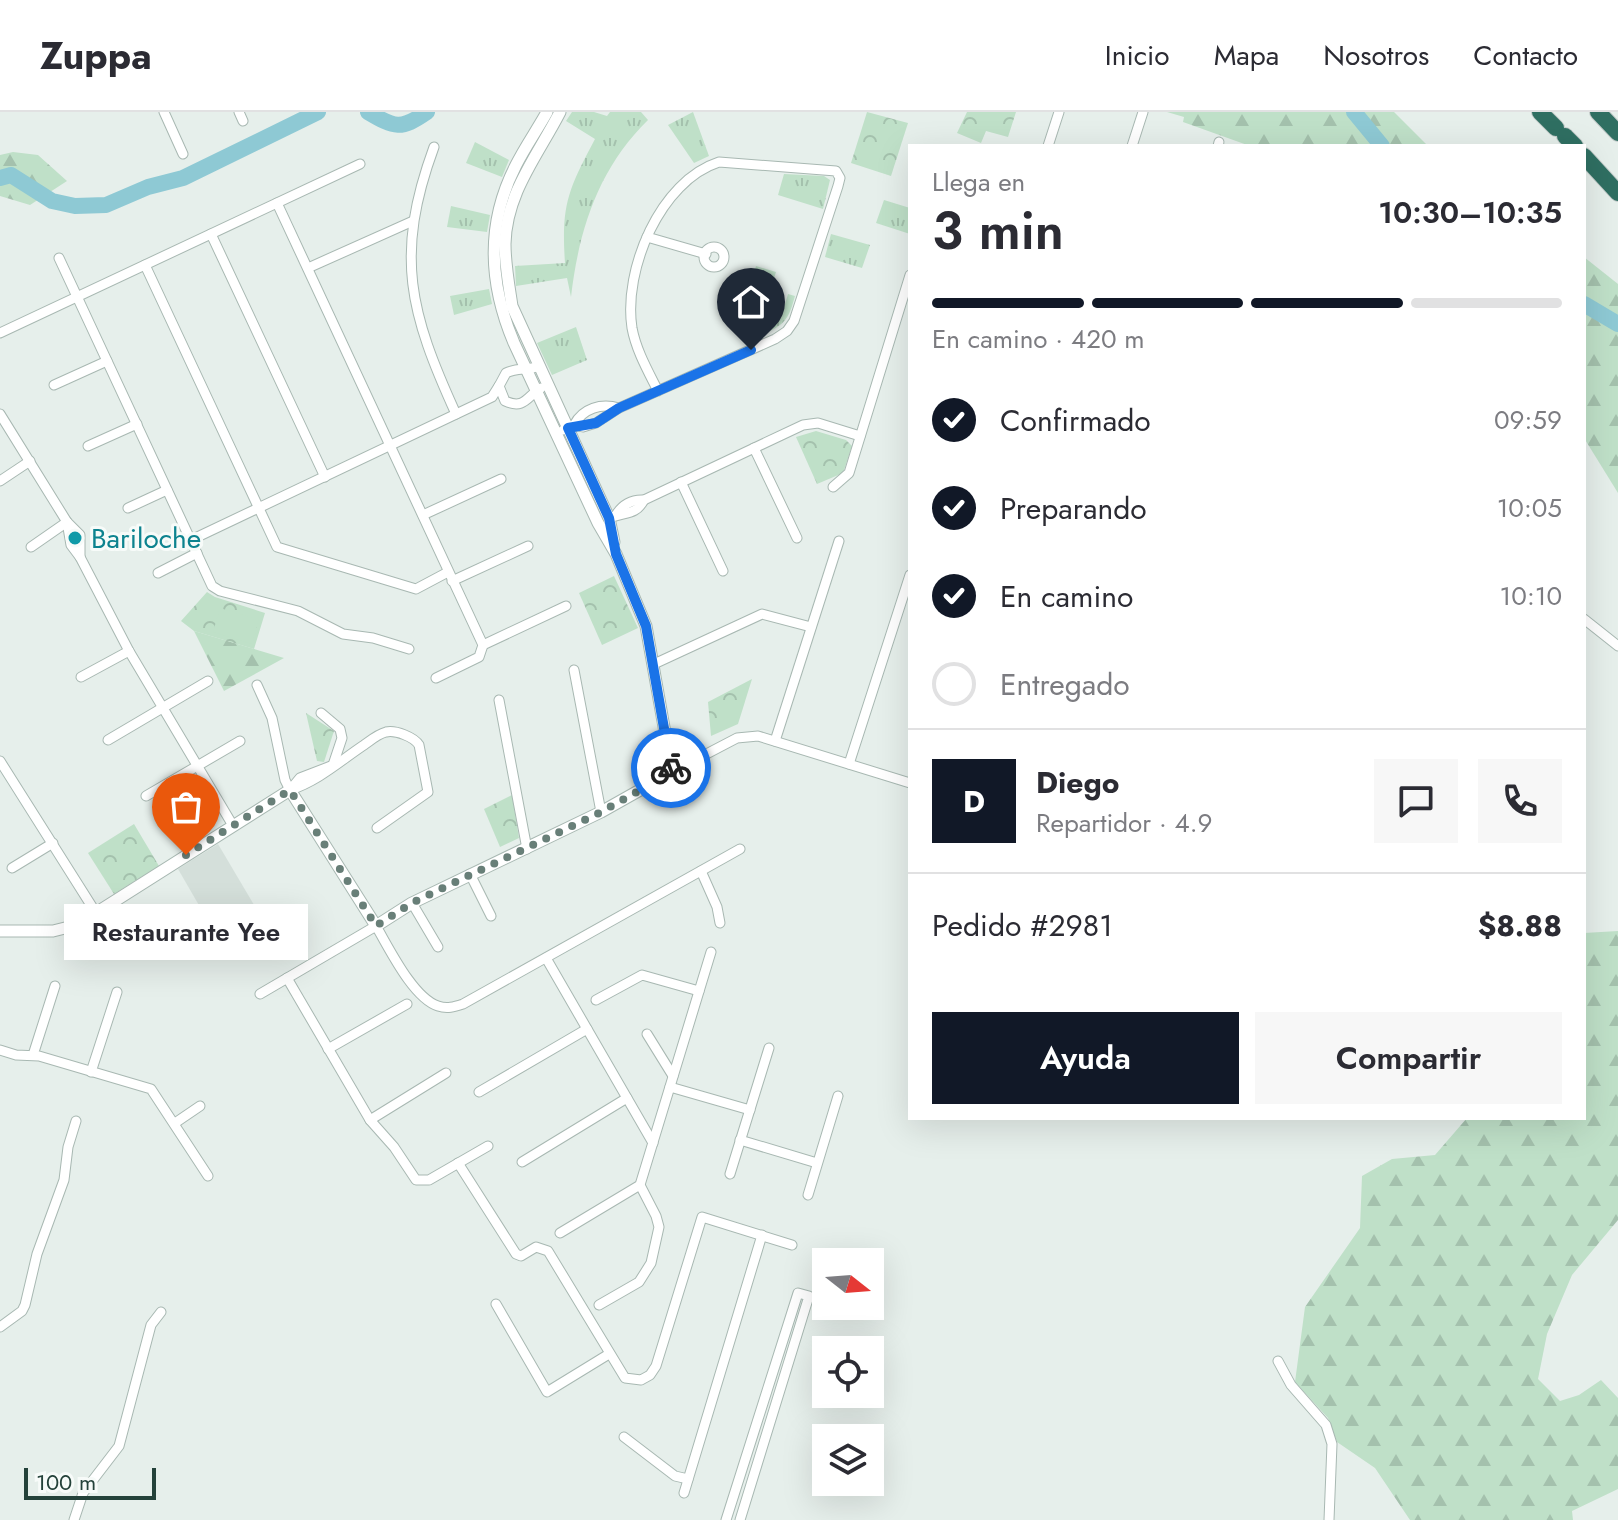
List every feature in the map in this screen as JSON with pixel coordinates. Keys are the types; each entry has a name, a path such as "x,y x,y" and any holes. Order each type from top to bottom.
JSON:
{"highway":[{"path":"1540,112 1565,137"},
{"path":"1598,112 1618,133"},
{"path":"1586,158 1618,193"}],"street":[{"path":"164,112 183,154"},
{"path":"547,112 512,173 501,228 512,306 556,433 608,519"},
{"path":"501,228 520,184 560,112"},
{"path":"1049,144 1059,112"},
{"path":"1133,144 1143,112"},
{"path":"434,147 421,183 413,221 410,262 424,341 456,414"},
{"path":"571,426 583,427 596,423 619,408 658,391 775,339 787,331 794,321 838,186 840,178 836,171 719,162 705,166 678,190 647,237 636,267 631,296 632,329 658,391"},
{"path":"0,333 360,164"},
{"path":"277,203 483,645 479,657 436,678"},
{"path":"308,268 413,221"},
{"path":"211,234 325,477"},
{"path":"647,237 706,254"},
{"path":"59,258 212,586 220,591 298,611 343,634 373,638 409,649"},
{"path":"145,265 277,547 416,589 528,546"},
{"path":"833,487 849,473 908,281"},
{"path":"54,385 107,361"},
{"path":"191,540 492,397 506,373 533,368"},
{"path":"499,386 505,401"},
{"path":"492,397 522,405 542,387"},
{"path":"542,387 571,426 608,519 616,554 646,626 672,772"},
{"path":"556,433 571,426 592,408 607,405 619,408"},
{"path":"0,414 67,522 71,545 129,651 232,824"},
{"path":"608,519 629,503 644,500 811,423 860,436"},
{"path":"88,446 137,424"},
{"path":"754,448 797,538"},
{"path":"0,481 30,461"},
{"path":"423,515 501,479"},
{"path":"681,482 723,571"},
{"path":"128,508 167,490"},
{"path":"31,547 67,522"},
{"path":"775,741 839,541"},
{"path":"158,573 197,553"},
{"path":"849,764 908,581"},
{"path":"483,645 566,606"},
{"path":"654,664 762,614 811,627"},
{"path":"1586,621 1618,646"},
{"path":"81,677 129,651"},
{"path":"574,670 601,812"},
{"path":"108,740 208,681"},
{"path":"257,685 272,718 285,780 290,790 411,983 435,1006 448,1008 463,1004 740,849"},
{"path":"499,700 527,849"},
{"path":"321,713 340,729 342,738 333,765"},
{"path":"0,931 53,931 77,925 290,790 300,778 333,765 387,732 416,739 428,792 377,828"},
{"path":"260,994 412,903 601,812 737,738 758,736 908,782"},
{"path":"146,796 240,741"},
{"path":"1,765 96,913"},
{"path":"12,868 53,843"},
{"path":"701,871 717,907 720,923"},
{"path":"470,874 491,916"},
{"path":"412,903 438,947"},
{"path":"599,1305 639,1282 651,1263 659,1227 640,1185 711,952"},
{"path":"546,958 653,1143"},
{"path":"596,1000 642,975 699,991"},
{"path":"287,978 370,1120 394,1147 416,1180 429,1180 488,1146"},
{"path":"33,1055 55,986"},
{"path":"91,1072 117,992"},
{"path":"328,1049 407,1004"},
{"path":"479,1092 587,1029"},
{"path":"647,1034 672,1082 750,1110"},
{"path":"730,1174 769,1048"},
{"path":"0,1050 16,1055 33,1055 151,1089 208,1176"},
{"path":"370,1120 446,1073"},
{"path":"808,1195 838,1096"},
{"path":"522,1162 627,1098"},
{"path":"175,1123 200,1106"},
{"path":"645,1129 661,1115"},
{"path":"0,1327 22,1311 25,1305 37,1254 64,1180 68,1147 76,1121"},
{"path":"740,1140 817,1163"},
{"path":"458,1163 516,1254 521,1256 536,1247 548,1251 609,1354 625,1378 632,1381 650,1375 656,1366 702,1217 792,1245"},
{"path":"560,1233 640,1185"},
{"path":"684,1493 762,1235"},
{"path":"798,1293 809,1296 784,1372 741,1517 727,1515 798,1293"},
{"path":"496,1304 547,1392 609,1354"},
{"path":"74,1520 83,1493 119,1446 151,1325 161,1312"},
{"path":"1278,1361 1291,1385 1326,1425 1332,1444 1329,1520"},
{"path":"772,1370 784,1372"},
{"path":"624,1437 675,1476 688,1479"},
{"path":"750,1440 763,1443"}],"shaded area":[{"path":"218,844 267,927 226,952 178,869"}],"green space":[{"path":"572,112 594,112 607,116 610,112 641,112 648,120 616,158 594,201 580,247 571,297 567,278 516,286 515,266 565,263 564,226 568,198 595,139 566,121"},
{"path":"693,112 709,156 694,163 668,125"},
{"path":"867,112 908,123 891,176 851,163"},
{"path":"967,112 1016,112 1008,137 986,131 981,143 957,133"},
{"path":"1167,112 1394,112 1426,144 1244,144 1183,122 1184,117"},
{"path":"475,142 509,160 502,177 466,163"},
{"path":"13,152 38,155 67,181 30,205 0,196 0,155"},
{"path":"784,174 824,176 830,180 823,209 778,195"},
{"path":"884,200 908,207 908,233 876,223"},
{"path":"451,206 490,215 487,232 447,227"},
{"path":"831,234 870,245 862,268 825,257"},
{"path":"1586,259 1618,284 1618,493 1586,441"},
{"path":"756,266 776,272 772,285 781,288 777,302 785,304 788,294 795,296 787,317 770,331 750,287"},
{"path":"489,289 492,304 454,315 450,296"},
{"path":"576,327 587,360 552,375 537,343"},
{"path":"816,431 846,440 852,446 843,473 817,484 796,437"},
{"path":"614,576 638,628 602,645 579,593"},
{"path":"207,592 265,613 254,649 194,631 181,621"},
{"path":"220,608 259,620 252,644 213,632"},
{"path":"194,631 284,658 224,691"},
{"path":"752,679 738,724 711,736 708,702"},
{"path":"306,713 334,731 324,762 317,761"},
{"path":"512,795 519,838 500,847 484,809"},
{"path":"134,824 159,866 114,894 88,853"},
{"path":"1618,931 1618,1220 1572,1275 1547,1334 1538,1379 1560,1401 1579,1395 1601,1380 1618,1398 1618,1489 1572,1511 1573,1520 1410,1520 1375,1468 1337,1442 1328,1418 1295,1382 1305,1307 1360,1228 1362,1176 1392,1159 1435,1155 1465,1120 1586,1120 1586,933"}],"waterway":[{"path":"0,178 11,175 52,201 75,206 106,205 148,187 183,178 318,112"},
{"path":"368,112 398,125 411,122 427,112"},
{"path":"1354,112 1380,144"},
{"path":"1586,305 1618,324"}],"way so far":[{"path":"186,855 290,790 376,926 412,903 601,812 672,772 671,768"}],"place":[{"name":"Bariloche","path":"75,538"},
{"name":"Restaurante Yee","path":"186,855"}],"route":[{"path":"671,768 646,626 616,554 609,518 568,428 596,423 619,408 751,350"}]}
